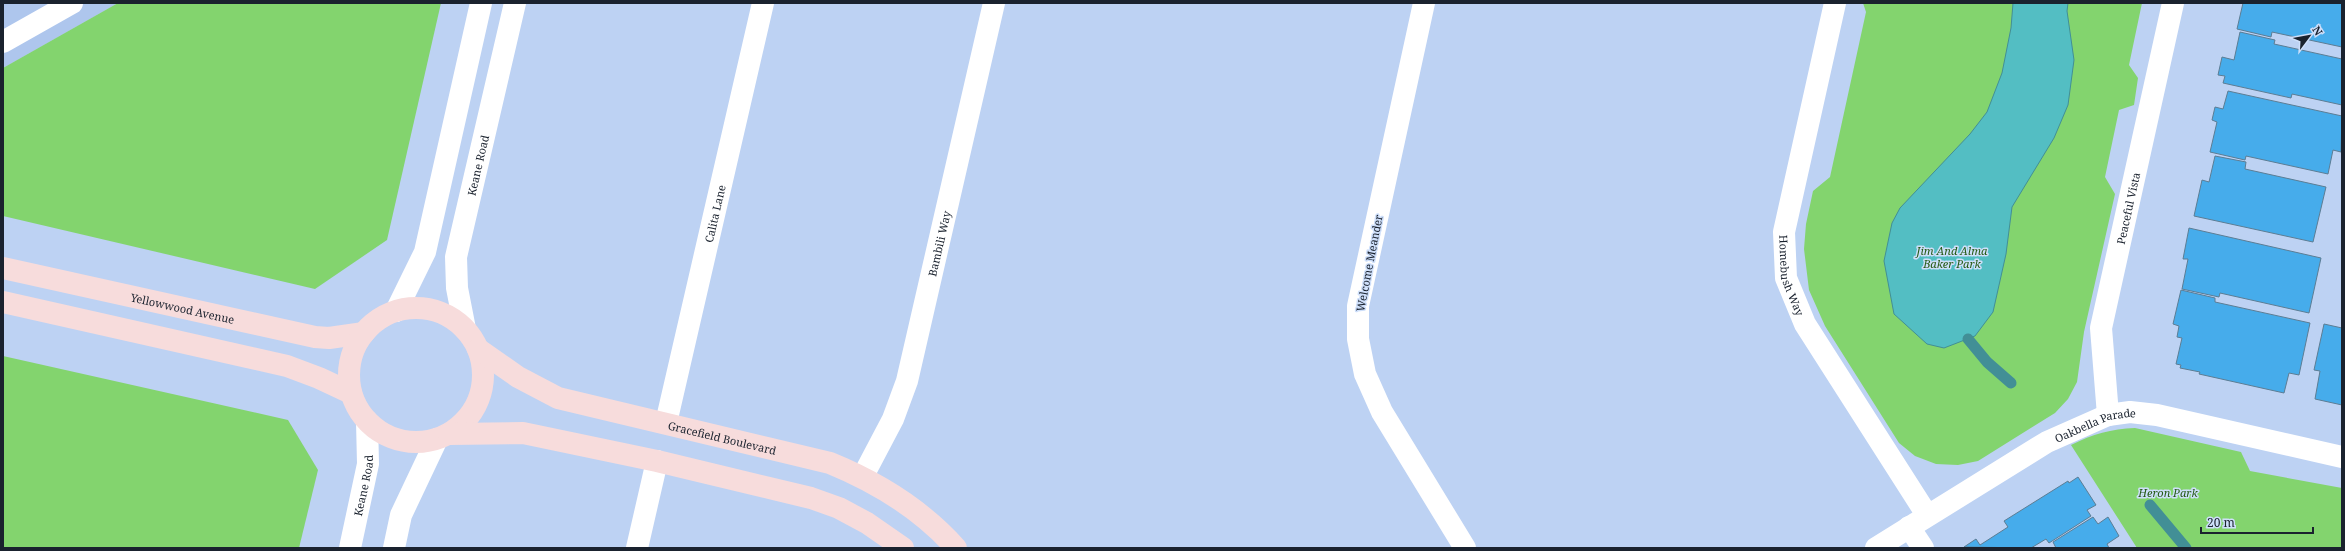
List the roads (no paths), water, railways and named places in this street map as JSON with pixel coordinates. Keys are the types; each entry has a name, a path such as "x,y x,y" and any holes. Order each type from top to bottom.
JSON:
{"street":[{"path":"3,42 72,3"},
{"path":"396,311 425,252 481,3"},
{"name":"Keane Road","path":"465,329 440,312 411,308 396,311 373,323 364,333 356,346 350,361 349,378 357,407 368,421 390,437 421,443 443,437 464,424 474,411 481,395 484,377 478,349 465,329 457,288 456,257 516,3"},
{"name":"Calita Lane","path":"666,423 763,3"},
{"name":"Bambili Way","path":"863,476 893,419 907,381 994,3"},
{"name":"Welcome Meander","path":"1424,3 1358,306 1358,339 1365,374 1382,412 1465,548"},
{"name":"Homebush Way","path":"1835,3 1784,232 1786,278 1805,324 1927,515"},
{"name":"Peaceful Vista","path":"2108,415 2101,328 2173,3"},
{"name":"Yellowwood Avenue","path":"3,268 315,337 329,338 364,333"},
{"path":"3,302 287,366 352,393"},
{"name":"Gracefield Boulevard","path":"478,349 518,377 558,398 830,463 863,476 894,494 925,517 956,548"},
{"name":"Oakbella Parade","path":"1876,548 2047,442 2108,415 2130,412 2157,415 2342,457"},
{"name":"Keane Road","path":"350,548 368,464 368,421"},
{"path":"443,437 523,433 656,461 825,503 867,523 903,548"},
{"name":"Keane Road","path":"394,548 401,515 443,437"},
{"path":"637,548 656,461"},
{"path":"1909,527 1923,548"}],"waterway":[{"path":"1968,339 1987,362 2011,383"},
{"path":"2150,505 2186,548"}],"park label":[{"name":"Jim And Alma Baker Park","path":"1952,256"},
{"name":"Heron Park","path":"2168,492"}]}
